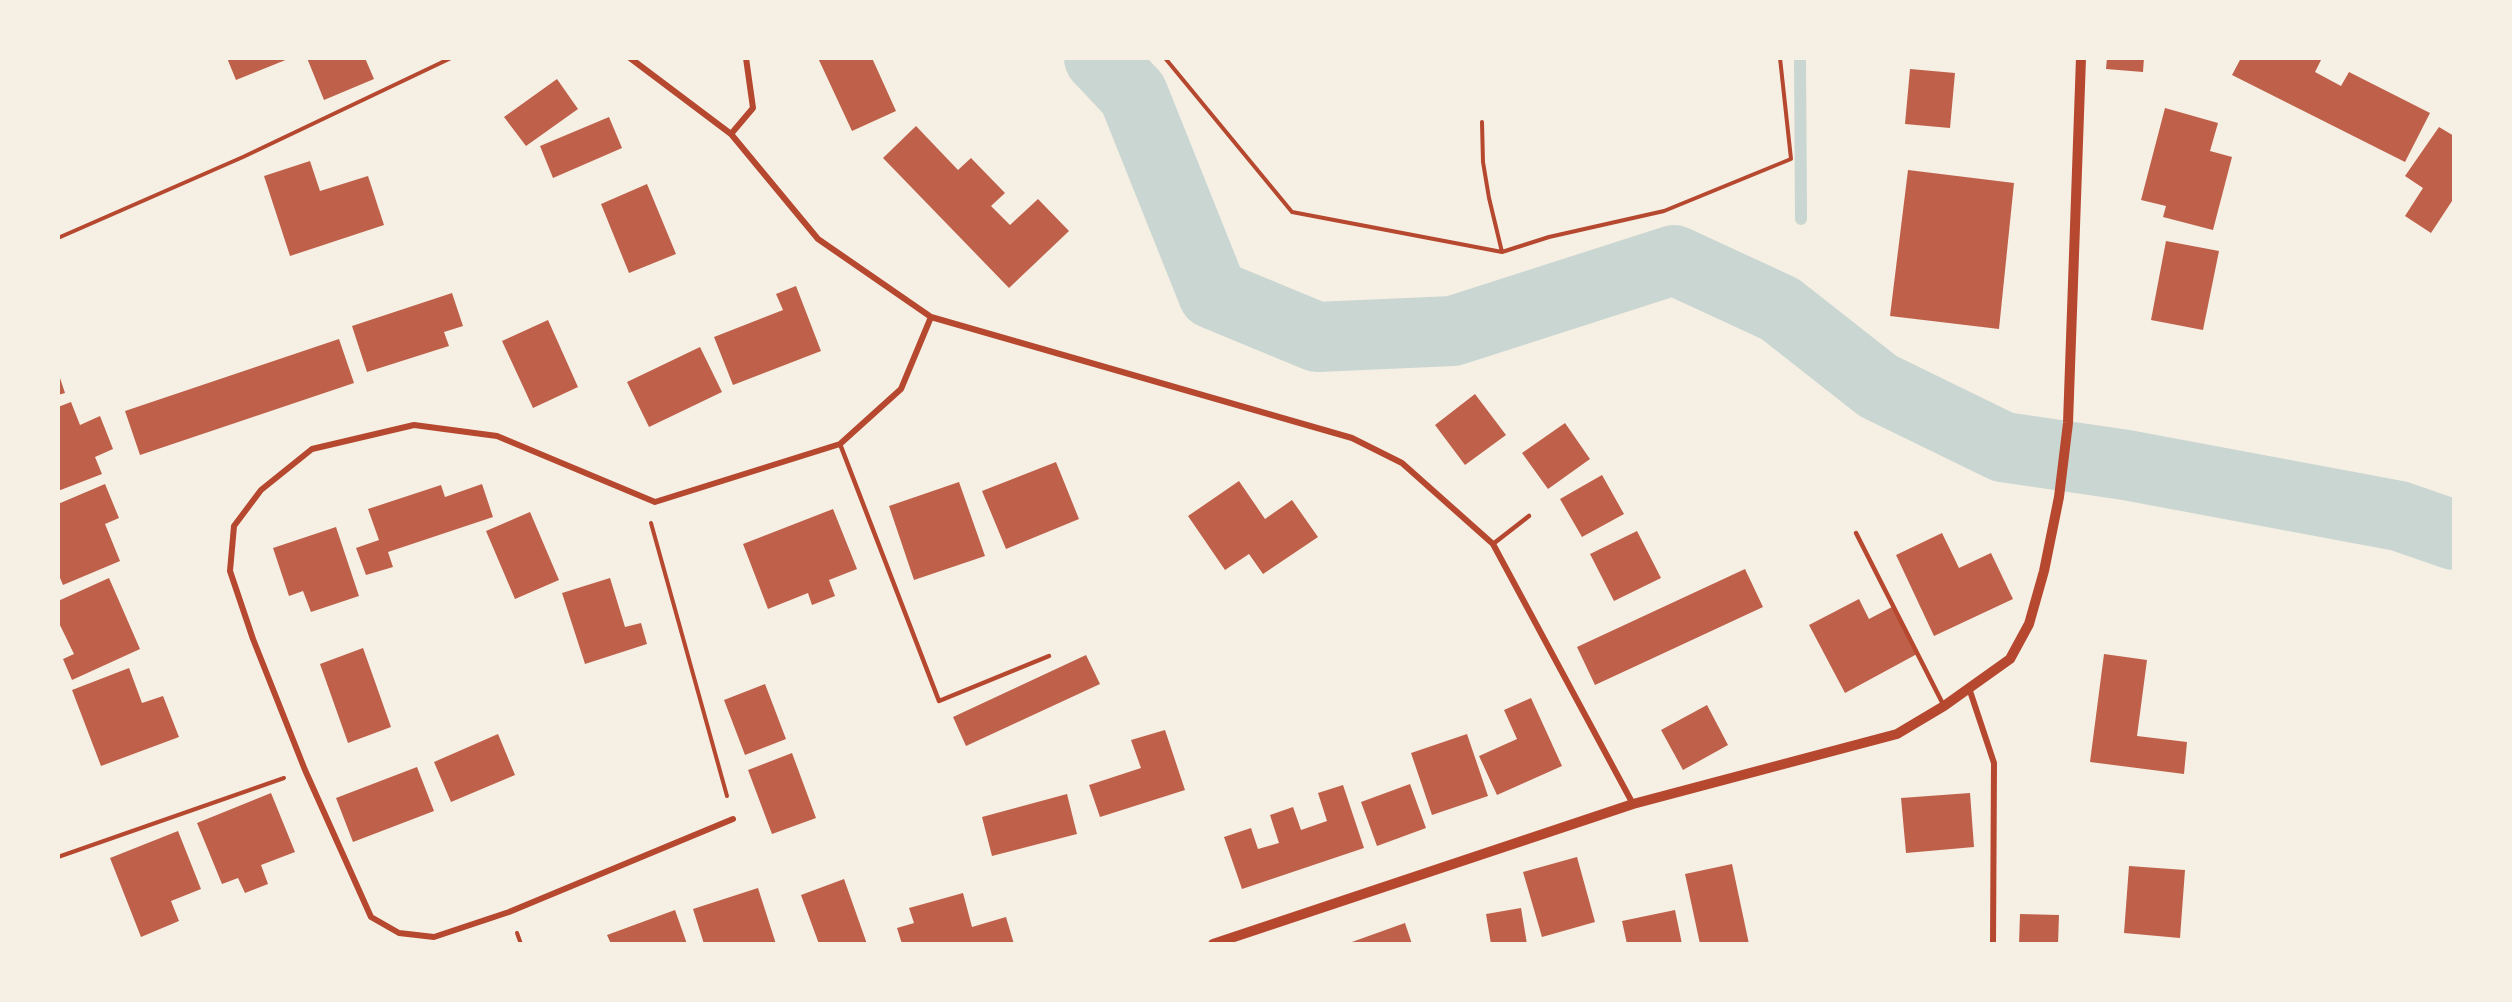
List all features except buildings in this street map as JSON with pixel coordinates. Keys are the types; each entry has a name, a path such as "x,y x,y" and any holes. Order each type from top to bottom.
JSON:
{"street":[{"path":"630,58 730,134 818,238 931,317 1352,438 1402,463 1493,544 1633,804"},
{"path":"730,134 753,108 746,58"},
{"path":"1213,944 1633,804 1897,734 1944,706 2010,659 2029,624 2044,571 2060,497 2068,423 2081,58"},
{"path":"733,819 509,912 434,937 399,933 371,917 305,770 253,639 230,571 234,526 261,490 312,449 414,425 497,436 655,502 840,444 901,389 931,317"},
{"path":"1970,688 1995,763 1993,944"}],"lane":[{"path":"840,444 939,702 1049,656"},
{"path":"1493,544 1529,516"},
{"path":"1856,532 1944,706"}],"path":[{"path":"58,238 243,157 451,58"},
{"path":"1165,58 1292,212 1502,252 1549,237 1664,211 1791,159 1780,58"},
{"path":"1482,122 1486,180 1502,252"},
{"path":"655,502 651,527 733,819"},
{"path":"58,857 305,770"}],"waterway":[{"path":"1099,58 1133,94 1213,294 1317,337 1453,331 1674,260 1780,309 1878,386 2003,447 2126,465 2399,516 2454,535"},
{"path":"1800,58 1801,219"}]}
